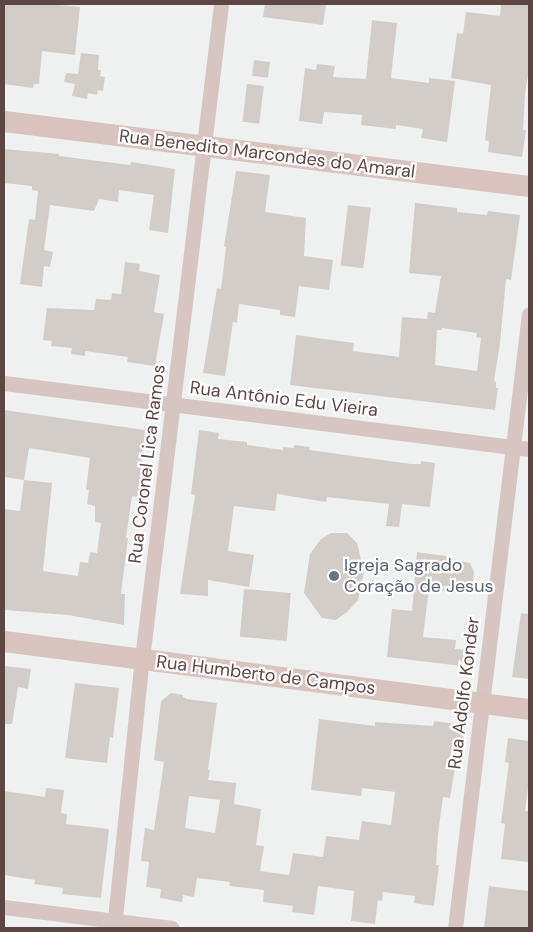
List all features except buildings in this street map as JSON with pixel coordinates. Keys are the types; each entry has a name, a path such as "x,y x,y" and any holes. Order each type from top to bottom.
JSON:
{"main road":[{"name":"Rua Benedito Marcondes do Amaral","path":"4,122 529,186"},
{"name":"Rua Humberto de Campos","path":"4,641 529,709"}],"street":[{"name":"Rua Coronel Lica Ramos","path":"115,925 142,659 221,4"},
{"name":"Rua Adolfo Konder","path":"455,928 529,314"},
{"name":"Rua Antônio Edu Vieira","path":"4,383 529,449"},
{"path":"4,907 115,925 172,928"}],"place":[{"name":"Igreja Sagrado Coração de Jesus","path":"334,576"}]}
